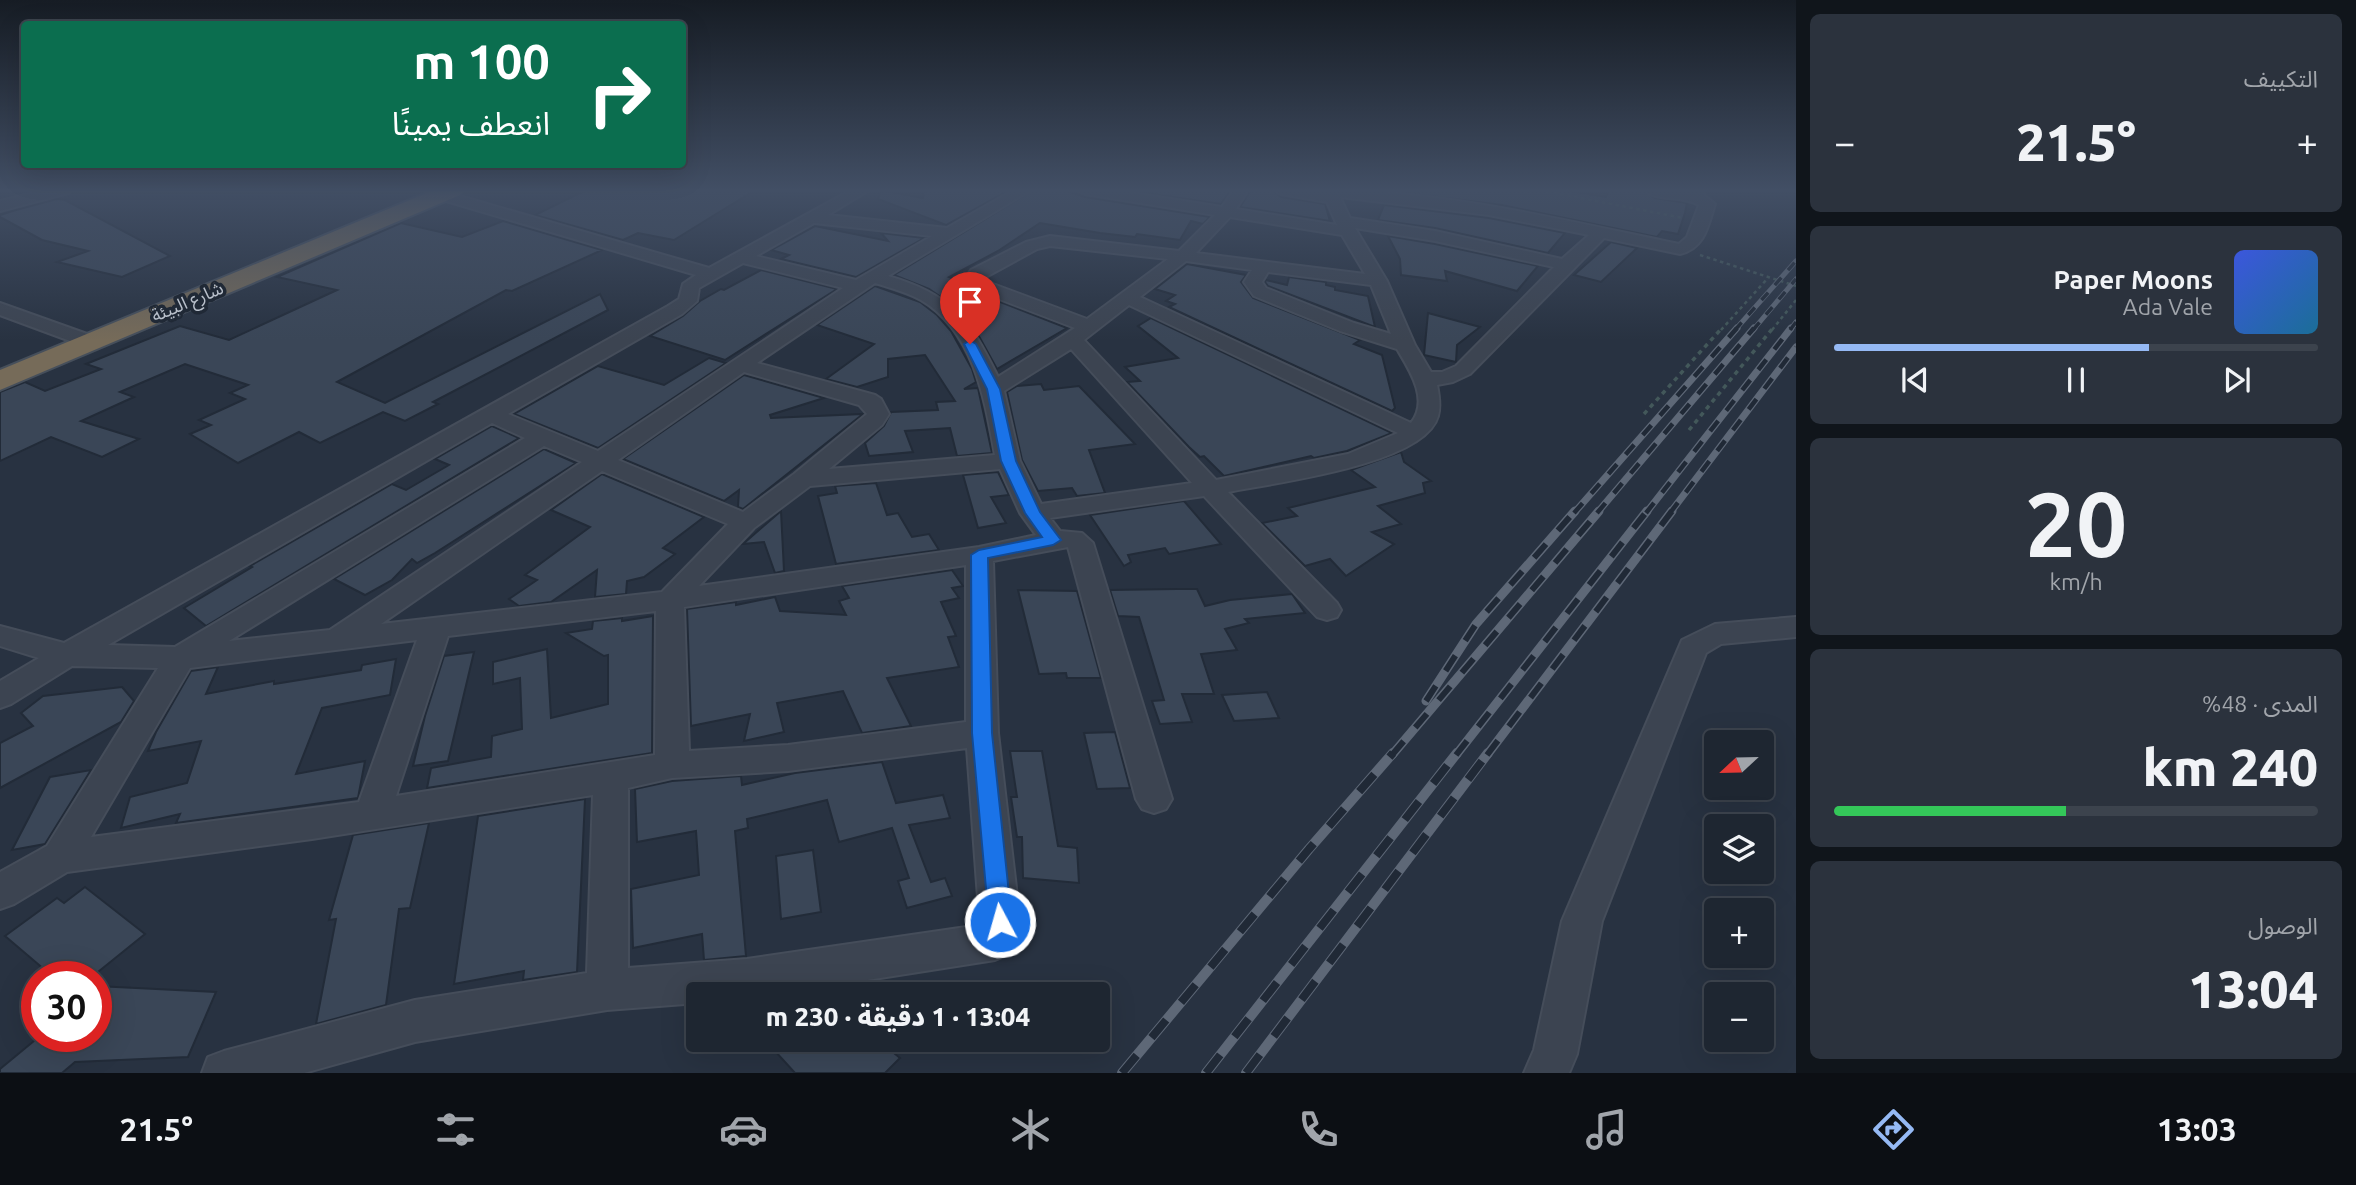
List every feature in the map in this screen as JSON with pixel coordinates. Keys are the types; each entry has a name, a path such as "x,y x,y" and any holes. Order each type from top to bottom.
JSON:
{"highway":[{"name":"شارع البيئة","path":"0,371 321,240"},
{"name":"شارع البيئة","path":"0,381 328,240"}],"street":[{"path":"600,240 710,274"},
{"path":"0,696 67,655 683,305 689,298 689,288 769,240"},
{"path":"337,640 597,461 866,281 935,240"},
{"path":"993,389 1080,333 1183,256 1199,240"},
{"path":"1033,513 1210,488 1354,460 1394,445 1415,432 1427,418 1429,400 1425,379 1405,345 1378,281 1354,240"},
{"path":"1453,240 1566,265"},
{"path":"1425,379 1446,378 1463,370 1593,240"},
{"path":"1641,240 1684,249 1694,240"},
{"path":"1326,610 1210,488 1080,333 987,288 974,279 977,274 1039,243 1061,241 1378,281"},
{"path":"739,257 919,292 937,303 979,357 993,389 1009,461 1033,513 1053,540"},
{"path":"1263,267 1253,282 1260,292 1335,322 1405,345"},
{"path":"1126,297 1415,432"},
{"path":"0,309 80,338"},
{"path":"671,765 670,600 744,522 803,479 874,420 877,409 867,400 837,390 741,365"},
{"path":"491,415 744,522"},
{"path":"60,857 180,658 542,437"},
{"path":"803,479 1009,461"},
{"path":"0,636 67,655 180,658 670,600 979,555 1073,538 1080,543 1154,799"},
{"path":"224,1073 415,1021 607,990 747,979 995,941 1000,933 1000,922 982,733 979,555"},
{"path":"372,815 436,627"},
{"path":"1546,1073 1555,1054 1582,921 1693,647 1715,634 1796,627"},
{"path":"0,892 60,857 372,815 611,778 671,765 788,758 982,733"},
{"path":"607,990 611,778"}],"path":[{"path":"1684,249 1796,286"},
{"path":"1644,415 1768,278"},
{"path":"1689,430 1796,300"}],"building":[{"path":"42,240 140,240 170,256 122,277 57,262 88,251"},
{"path":"362,240 568,240 602,250 512,291 506,290 337,382 385,403 600,294 608,310 433,402 438,404 405,421 383,412 320,443 299,432 238,463 190,434 211,425 199,420 245,399 230,393 248,385 185,364 120,392 134,397 81,421 139,439 102,457 51,437 0,461 0,392 25,382 45,391 101,369 86,364 180,326 229,340 337,290 277,277"},
{"path":"789,240 920,240 856,277 781,259 789,255 771,250"},
{"path":"951,240 1014,240 949,277 966,283 980,294 1067,328 997,369 980,338 958,309 929,289 894,275"},
{"path":"1390,240 1435,244 1538,266 1517,291 1445,271 1447,281 1401,275 1400,259"},
{"path":"1490,240 1559,240 1548,253"},
{"path":"1611,242 1637,248 1601,282 1574,275"},
{"path":"1187,264 1246,275 1241,282 1253,298 1360,340 1354,344 1382,355 1395,408 1392,411 1169,307 1175,304 1166,301 1175,295 1155,289"},
{"path":"761,270 837,289 725,360 650,336 683,316 700,301"},
{"path":"1289,277 1326,282 1326,285 1335,287 1335,290 1368,296 1375,327 1268,286 1265,282 1266,280 1287,285"},
{"path":"875,286 920,302 937,315 951,331 972,369 976,382 964,389 978,388 992,453 957,456 950,428 905,431 913,452 869,456 865,443 884,426 891,412 938,410 936,402 955,401 925,355 888,359 888,377 857,387 826,379 874,344 817,325"},
{"path":"1428,313 1480,327 1457,345 1456,362 1424,355"},
{"path":"1151,318 1392,433 1347,451 1314,458 1311,456 1224,476 1204,456 1200,457 1189,447 1127,382 1140,381 1125,367 1178,358 1138,326"},
{"path":"709,358 726,363 598,448 514,414 598,366 664,385"},
{"path":"744,375 824,398 770,415 771,418 863,414 743,509 738,507 739,490 724,501 623,459"},
{"path":"1041,384 1044,390 1079,386 1135,444 1089,450 1105,493 1077,496 1072,488 1038,491 1022,460 1007,392 1017,386"},
{"path":"492,426 519,438 206,626 184,608 252,567 250,566 392,484 406,490 449,465 435,459"},
{"path":"544,449 576,463 435,553 417,563 412,559 392,580 365,595 334,579"},
{"path":"1401,452 1404,462 1431,481 1423,483 1425,493 1378,506 1401,524 1372,532 1394,544 1346,576 1330,559 1305,566 1262,523 1297,516 1288,508 1375,487 1351,470"},
{"path":"998,472 1009,495 991,497 1006,523 978,528 963,475"},
{"path":"602,474 704,517 663,548 675,554 644,577 627,581 626,594 595,597 597,570 551,602 519,606 509,599 537,580 525,575 590,527 551,510"},
{"path":"876,483 887,515 898,513 912,537 929,534 939,550 836,564 818,496 837,493 835,486"},
{"path":"1184,501 1221,544 1169,554 1165,548 1128,555 1131,562 1124,566 1090,515"},
{"path":"781,511 784,571 775,573 764,542 743,544"},
{"path":"952,570 963,586 952,588 959,598 941,602 956,636 948,637 959,667 887,678 911,726 862,733 843,691 777,703 784,732 744,741 750,714 691,726 687,609 736,602 736,605 775,597 780,611 846,615 839,601 849,598 842,586"},
{"path":"1197,589 1205,606 1230,600 1292,594 1305,613 1245,619 1249,623 1225,629 1237,650 1201,654 1214,694 1182,694 1192,722 1160,724 1152,701 1164,700 1139,617 1118,616 1110,590"},
{"path":"1018,590 1077,591 1101,678 1067,678 1066,673 1039,674"},
{"path":"653,616 652,753 427,788 431,768 491,757 492,736 522,729 520,678 493,684 493,662 547,649 551,718 608,704 608,655 604,656 566,633 592,629 593,621 622,618 622,621"},
{"path":"474,652 448,761 413,766 444,656"},
{"path":"396,659 390,695 322,708 296,774 365,761 358,798 176,823 180,814 121,828 130,797 187,783 201,741 148,751 191,671 218,667 206,694 274,681 274,684 361,670 362,665"},
{"path":"122,687 134,701 121,722 0,788 0,743 33,726 21,713 43,696"},
{"path":"1267,692 1279,718 1234,721 1222,695"},
{"path":"1115,732 1130,788 1097,789 1084,733"},
{"path":"1010,751 1042,751 1058,846 1077,848 1079,883 1023,878 1022,837 1017,837 1011,797 1017,797"},
{"path":"882,762 896,803 943,795 950,818 909,825 931,882 945,878 952,896 907,908 898,881 909,878 892,828 839,842 827,800 747,819 748,828 735,831 746,956 704,960 702,934 633,948 631,889 699,875 696,831 637,842 635,789 672,781 741,776 742,785 795,773"},
{"path":"91,770 45,844 12,850 50,777"},
{"path":"585,799 577,972 523,980 524,971 454,984 478,816"},
{"path":"429,823 410,908 399,909 386,1005 316,1024 336,919 329,920 353,835"},
{"path":"813,850 821,912 781,919 776,856"},
{"path":"85,887 145,934 112,961 34,961 5,936 57,898 64,903"},
{"path":"112,987 216,992 188,1057 75,1062 62,1073 0,1073 0,1069 21,1052 112,1052"},
{"path":"776,1052 893,1052 900,1058 885,1073 795,1073"}],"railway":[{"path":"1735,330 1796,261"},
{"path":"1753,330 1796,279"},
{"path":"1790,330 1796,322"},
{"path":"1574,513 1737,328"},
{"path":"1597,513 1754,328"},
{"path":"1646,513 1791,328"},
{"path":"1670,513 1796,347"},
{"path":"1426,701 1476,624 1575,511"},
{"path":"1392,755 1599,511"},
{"path":"1456,755 1647,511"},
{"path":"1487,755 1672,511"},
{"path":"1122,1073 1393,753"},
{"path":"1206,1073 1457,753"},
{"path":"1246,1073 1488,753"}],"route":[{"path":"970,344 993,389 1009,461 1033,513 1053,540 979,555 982,733 1000,922"}]}
